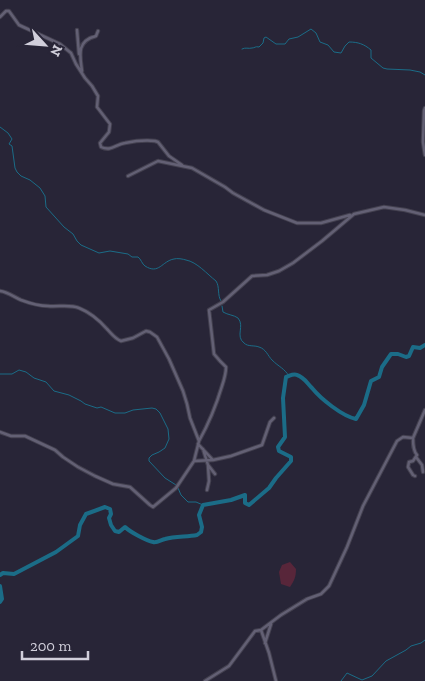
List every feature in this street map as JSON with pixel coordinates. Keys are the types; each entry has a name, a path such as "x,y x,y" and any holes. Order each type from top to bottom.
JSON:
{"street":[{"path":"0,16 6,10 9,11 19,25 60,44 71,53 76,64 98,96 97,107 110,124 111,128 100,143 101,147 111,149 123,143 155,141 182,166"},
{"path":"77,30 82,72"},
{"path":"80,58 84,42 96,36 98,31"},
{"path":"425,108 422,142 425,155"},
{"path":"128,176 158,161 192,168 264,210 297,223 321,223 384,207 425,215"},
{"path":"0,432 11,436 24,436 54,450 78,467 95,476 113,484 130,487 153,507 176,488 194,461 198,443 220,396 226,367 214,354 209,310 223,302 252,276 267,275 293,263 354,214"},
{"path":"0,291 36,305 78,307 108,329 112,336 121,341 133,338 146,331 157,337 188,404 190,418 198,443 213,460"},
{"path":"423,472 422,465 416,457 413,438 425,410"},
{"path":"194,461 232,456 262,445 270,422 274,418"},
{"path":"205,681 229,666 255,631 271,624 307,599 321,594 329,586 363,506 397,441 403,437 413,438"},
{"path":"203,450 208,465 215,474"},
{"path":"415,476 408,467 409,462 413,461 416,457"},
{"path":"207,490 209,481 208,465"},
{"path":"265,644 271,624"},
{"path":"260,630 269,653 276,681"}],"shaded area":[{"path":"290,562 296,569 296,574 290,587 281,584 279,572 282,565"}],"waterway":[{"path":"242,49 259,47 266,37 276,44 285,44 289,39 298,37 311,29 316,33 320,42 328,45 334,52 341,53 349,42 358,43 371,50 371,58 383,68 410,70 425,75"},
{"path":"0,127 12,139 9,144 12,146 17,172 40,188 45,196 46,207 73,234 81,245 99,253 110,251 138,257 145,266 154,269 170,260 182,259 190,261 216,281 221,301"},
{"path":"222,306 223,312 238,318 240,321 241,340 247,345 263,349 289,376"},
{"path":"0,575 3,573 14,574 56,552 78,536 80,525 86,514 105,507 110,509 111,514 109,518 115,531 119,532 125,527 139,536 155,542 169,538 197,535 201,532 202,527 199,515 203,505 231,500 245,495 245,503 249,505 269,488 291,461 291,457 279,451 278,447 285,437 283,398 286,377 294,374 302,377 332,406 356,419 364,405 371,381 379,377 382,367 391,354 406,357 409,356 413,347 420,348 425,345"},
{"path":"0,374 12,374 19,370 26,372 34,378 46,382 54,391 69,395 85,404 97,408 101,407 115,413 156,409 168,429 169,439 165,448 152,455 149,461 165,478 176,485"},
{"path":"178,488 181,495 188,502 196,502 203,505"},
{"path":"0,586 2,599 0,602"},
{"path":"341,681 347,673 362,680 372,676 386,661 425,640"}]}
